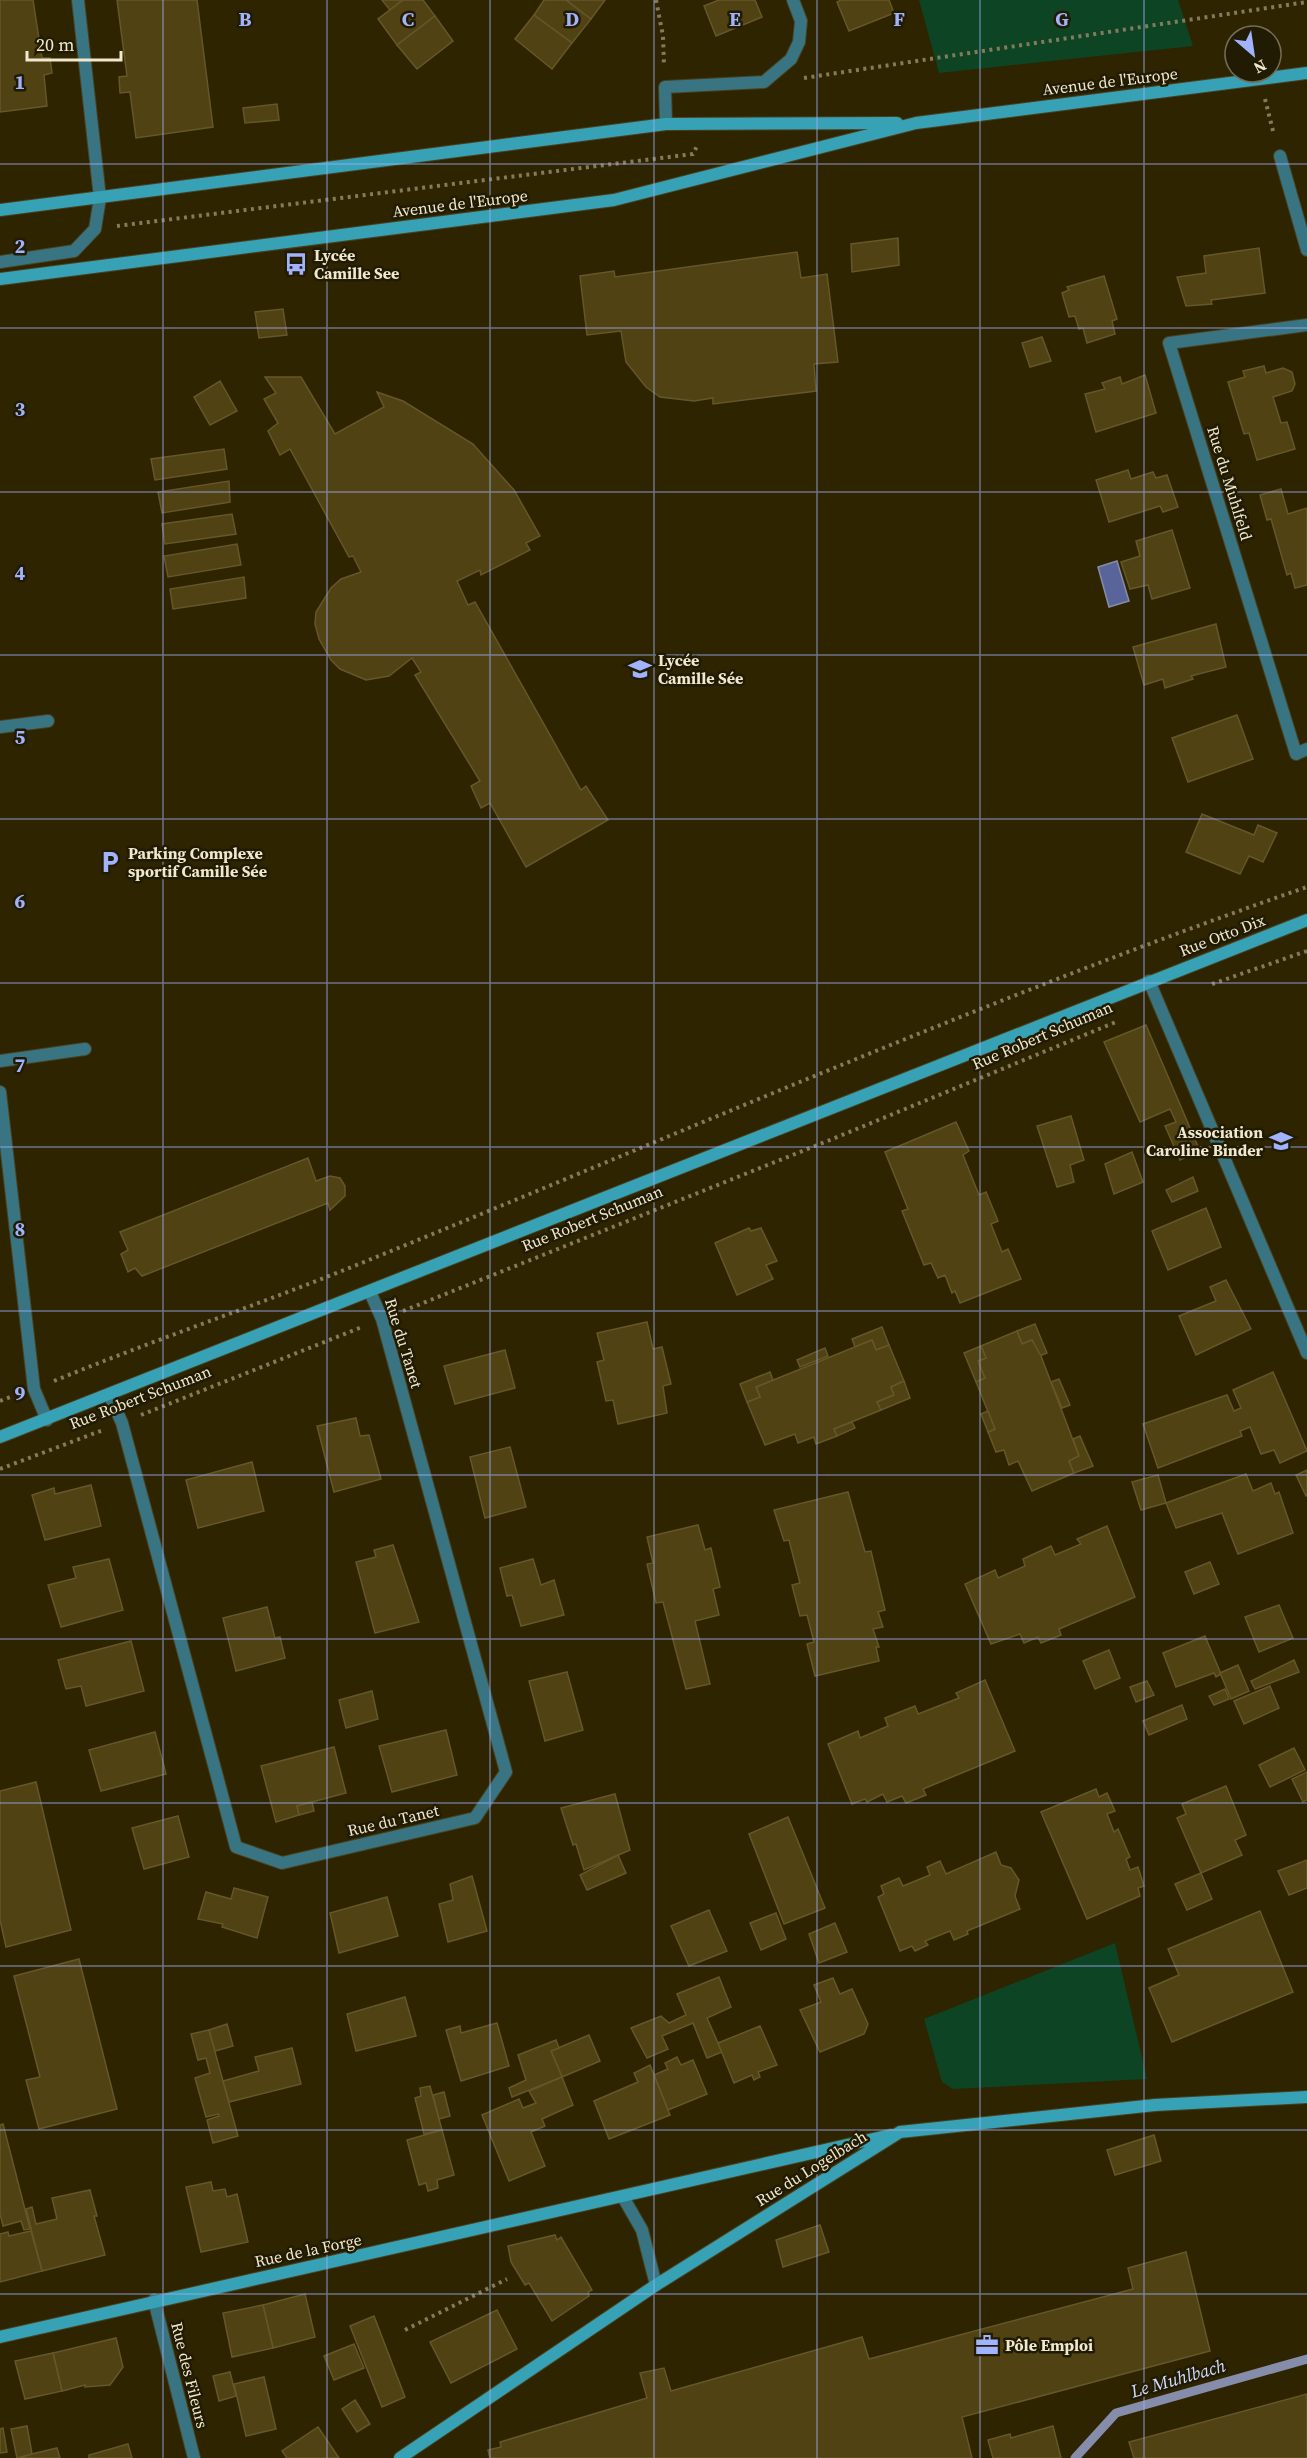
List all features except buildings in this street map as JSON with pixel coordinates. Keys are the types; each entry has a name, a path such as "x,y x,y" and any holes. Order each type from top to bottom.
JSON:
{"street":[{"path":"0,262 74,251 95,229 100,198 78,0"},
{"path":"666,124 664,87 764,82 791,59 799,42 801,21 793,0"},
{"name":"Avenue de l'Europe","path":"1283,76 1307,73"},
{"name":"Avenue de l'Europe","path":"0,279 615,200 916,123 1223,84"},
{"name":"Avenue de l'Europe","path":"0,210 666,124 916,123"},
{"path":"1280,156 1307,250"},
{"name":"Rue du Muhlfeld","path":"1307,324 1170,343 1296,754 1307,750"},
{"path":"0,727 48,721"},
{"name":"Rue Otto Dix","path":"1149,981 1307,920"},
{"path":"1149,981 1307,1353"},
{"name":"Rue Robert Schuman","path":"0,1437 110,1396 1149,981"},
{"path":"0,1061 85,1049"},
{"path":"0,1092 34,1389 47,1420"},
{"name":"Rue du Tanet","path":"110,1396 122,1423 236,1847 282,1863 475,1818 506,1772 382,1319 370,1292"},
{"name":"Rue du Logelbach","path":"400,2458 656,2285 900,2132 1155,2104 1307,2097"},
{"name":"Rue de la Forge","path":"0,2337 154,2300 623,2197 900,2132"},
{"path":"623,2197 642,2230 656,2285"},
{"name":"Rue des Fileurs","path":"154,2300 194,2458"}],"path":[{"path":"656,0 663,36 664,87"},
{"path":"798,83 806,77 1151,28 1307,2"},
{"path":"1260,84 1280,156"},
{"name":"Avenue de l'Europe","path":"95,229 693,154 697,147 698,123"},
{"name":"Rue Otto Dix","path":"34,1389 360,1264 806,1080 1191,927 1307,888"},
{"path":"1204,987 1307,951"},
{"name":"Rue Robert Schuman","path":"0,1469 122,1423 830,1140 1159,1005"},
{"path":"0,1401 34,1389"},
{"path":"405,2330 507,2279"}],"green space":[{"path":"919,0 1178,0 1193,46 939,73"},
{"path":"1115,1943 1147,2079 953,2089 942,2082 924,2019"}],"water":[{"path":"1117,561 1129,601 1109,607 1098,567"}],"waterway":[{"name":"Le Muhlbach","path":"1075,2458 1116,2413 1307,2359"}],"place":[{"name":"Lycée Camille See","path":"296,264"},
{"name":"Lycée Camille Sée","path":"640,669"},
{"name":"Parking Complexe sportif Camille Sée","path":"110,862"},
{"name":"Association Caroline Binder","path":"1281,1141"},
{"name":"Pôle Emploi","path":"987,2345"}]}
